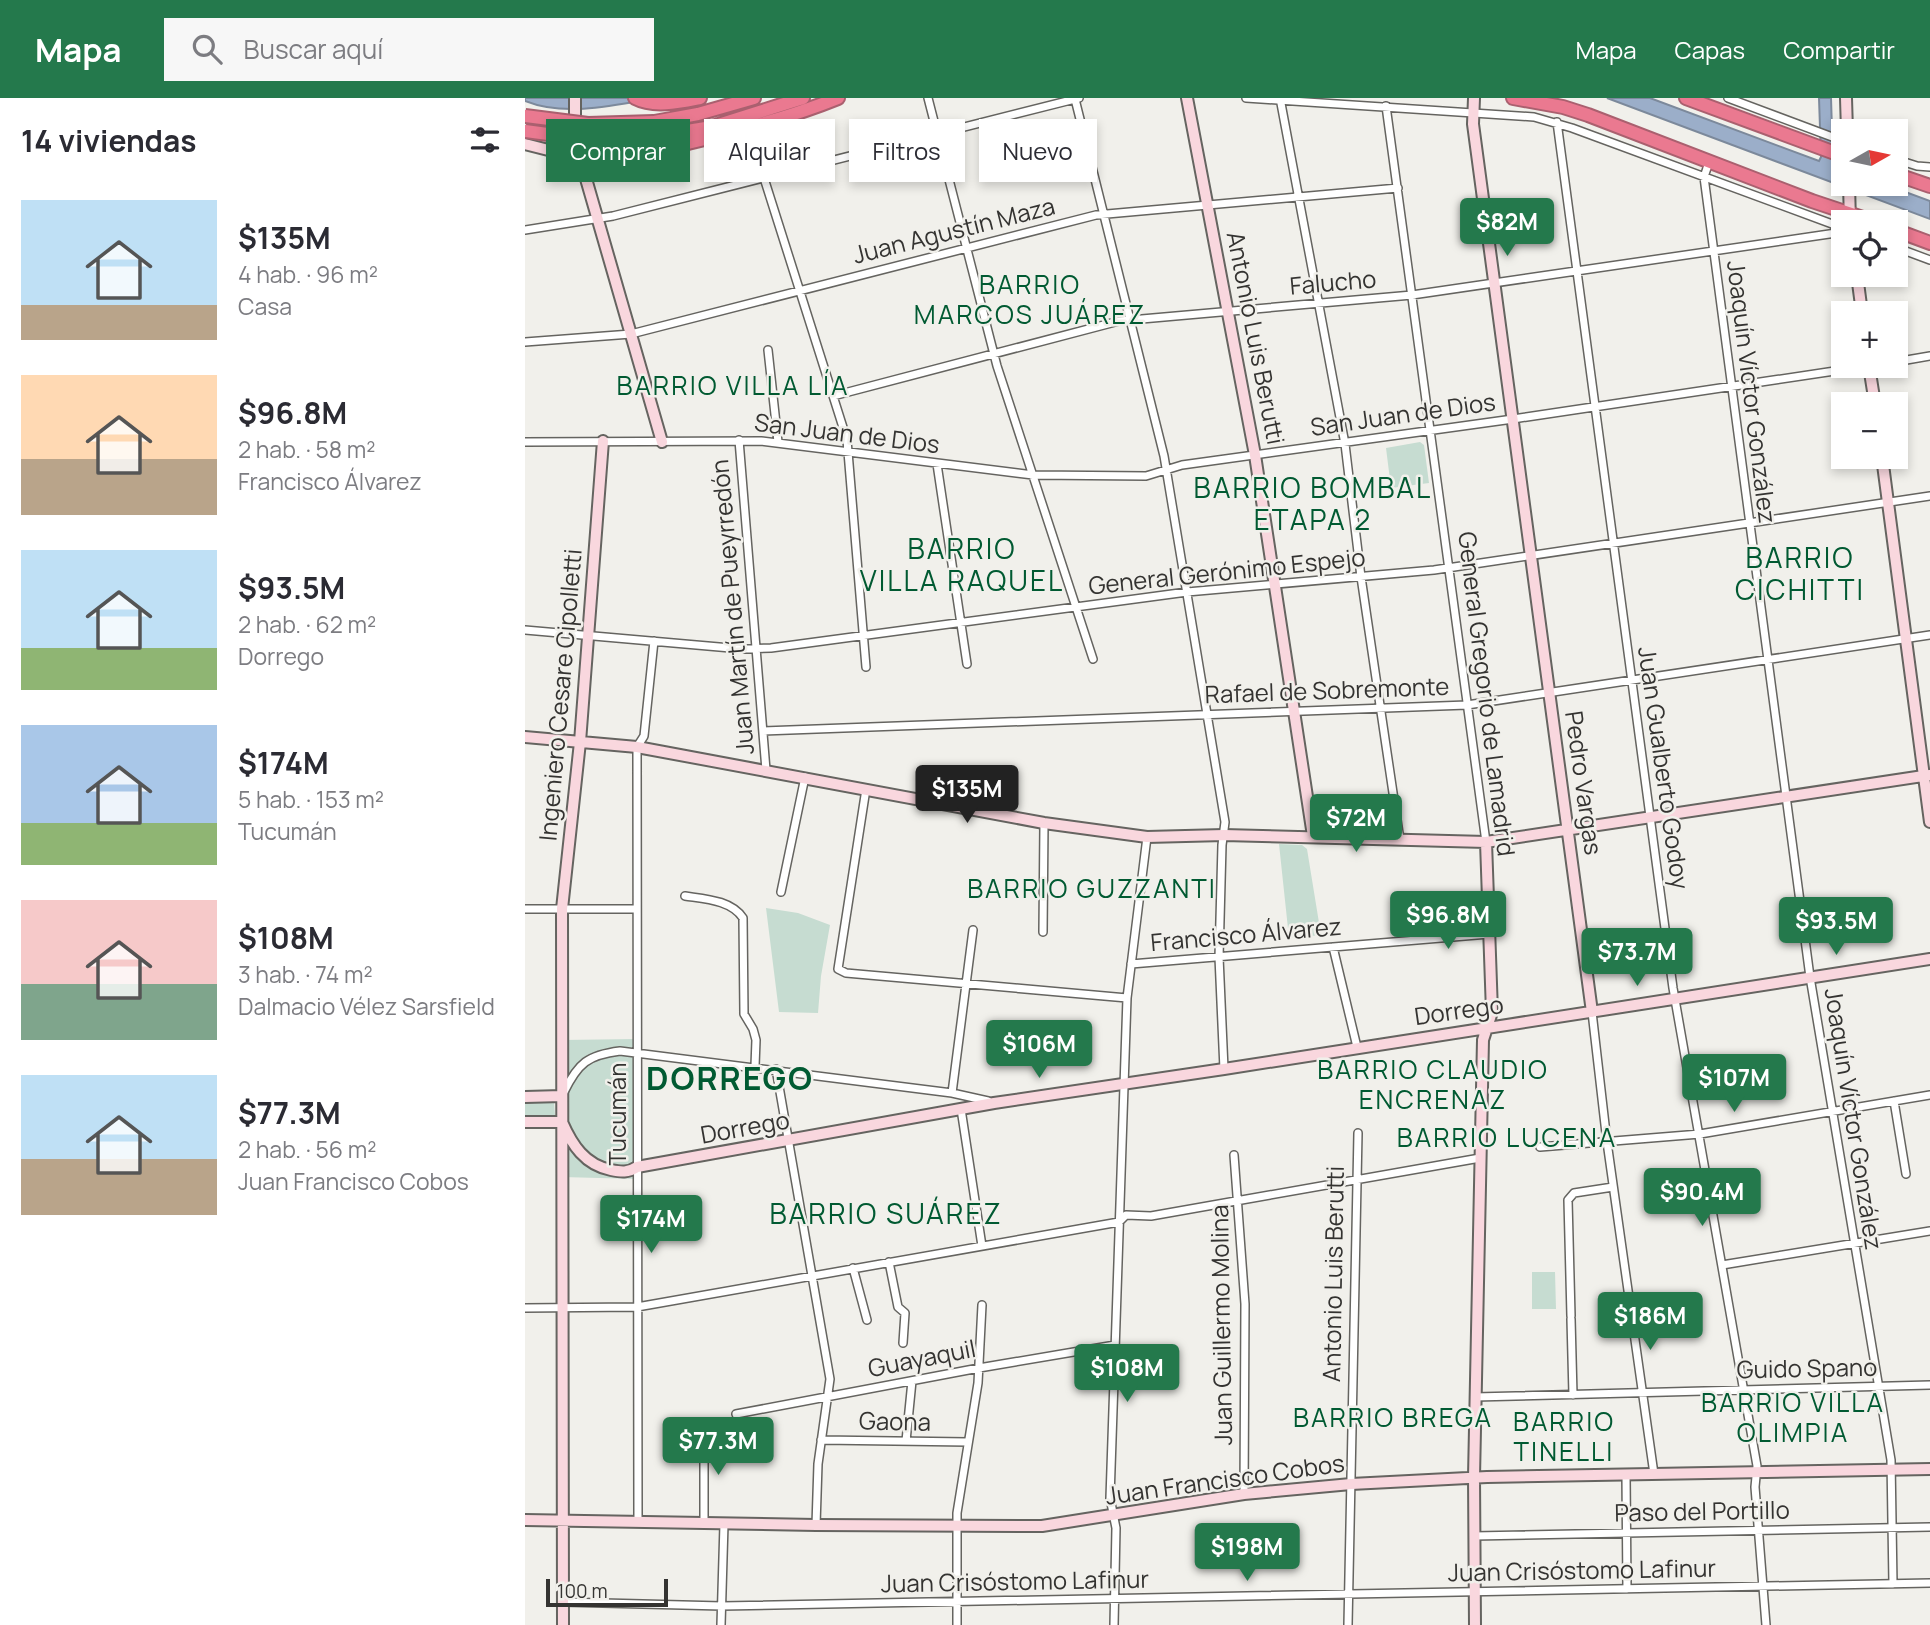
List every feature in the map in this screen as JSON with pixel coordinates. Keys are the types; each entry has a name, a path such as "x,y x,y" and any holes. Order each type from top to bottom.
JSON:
{"highway":[{"path":"638,99 670,103 700,98"},
{"path":"525,116 580,123 654,122 698,114 754,98"},
{"path":"525,131 585,139 656,136 712,127 803,98"},
{"path":"690,142 798,113 838,98"},
{"path":"1513,98 1545,103 1588,115 1831,210"},
{"path":"1686,98 1831,151"},
{"path":"1908,179 1930,187"},
{"path":"1908,234 1930,241"}],"street":[{"path":"928,98 933,119"},
{"path":"965,126 1077,98 1166,469 1225,822 1219,957 1224,1069"},
{"name":"Antonio Luis Berutti","path":"1187,98 1255,455 1313,836"},
{"path":"1246,98 1534,117 1556,122 1831,225"},
{"name":"Pedro Vargas","path":"1474,98 1473,111 1607,1142 1654,1474"},
{"path":"1728,98 1831,137"},
{"path":"1846,98 1847,119"},
{"path":"1280,99 1345,443 1361,577 1400,840"},
{"name":"General Gregorio de Lamadrid","path":"1386,106 1486,842 1492,1012 1483,1040 1475,1398 1475,1625"},
{"name":"Juan Gualberto Godoy","path":"1556,122 1675,999 1745,1389 1757,1472 1755,1487 1766,1625"},
{"path":"525,144 546,150"},
{"name":"Joaquín Víctor González","path":"1709,162 1704,177 1810,977 1891,1469 1893,1584"},
{"path":"1908,163 1930,167"},
{"path":"587,182 662,442"},
{"path":"525,230 598,219 744,182"},
{"path":"766,182 849,452 866,667"},
{"path":"949,182 994,354 1093,659"},
{"name":"Juan Agustín Maza","path":"525,342 631,334 1103,214 1398,188"},
{"name":"Falucho","path":"833,396 1131,319 1412,295 1831,232"},
{"path":"1908,252 1930,260"},
{"path":"768,350 778,442"},
{"path":"1908,360 1930,356"},
{"name":"San Juan de Dios","path":"525,442 778,442 1033,475 1146,476 1166,469 1255,455 1831,372"},
{"name":"Juan Martín de Pueyrredón","path":"739,440 766,770"},
{"name":"Ingeniero Cesare Cipolletti","path":"563,1625 562,909 580,742 603,442"},
{"path":"937,464 967,664"},
{"path":"1884,469 1927,775 1930,822"},
{"name":"General Gerónimo Espejo","path":"525,630 757,649 1187,592 1449,568 1930,496"},
{"name":"Rafael de Sobremonte","path":"763,731 1467,705 1930,635"},
{"name":"Tucumán","path":"638,1522 637,747 644,736 654,641"},
{"path":"525,737 637,747 1044,823 1147,837 1313,836 1486,842 1927,775"},
{"path":"781,892 805,778"},
{"path":"866,789 838,969 846,973 1127,998"},
{"path":"1043,932 1044,823"},
{"path":"1114,1625 1116,1528 1110,1498 1127,998 1147,837"},
{"path":"685,895 723,903 735,909 743,918 744,1014 756,1040 755,1066"},
{"path":"525,909 636,909"},
{"path":"952,1093 973,930"},
{"name":"Francisco Álvarez","path":"1131,964 1489,934"},
{"path":"1333,947 1357,1047"},
{"name":"Dorrego","path":"562,1122 576,1148 592,1163 619,1172 629,1172 637,1167 789,1142 994,1103 1930,959"},
{"name":"Dorrego","path":"562,1096 577,1069 592,1057 620,1051 952,1093 994,1103"},
{"path":"776,1069 830,1373 818,1464 816,1525"},
{"path":"1539,1147 1700,1134 1930,1095"},
{"path":"525,1097 562,1096"},
{"path":"1894,1101 1906,1174"},
{"path":"961,1109 982,1246"},
{"path":"525,1122 562,1122"},
{"name":"Antonio Luis Berutti","path":"1348,1625 1358,1133"},
{"name":"Juan Guillermo Molina","path":"1234,1155 1245,1304 1244,1494"},
{"path":"525,1308 637,1307 1119,1222 1126,1215 1151,1216 1480,1158"},
{"path":"1573,1395 1568,1200 1574,1193 1613,1187"},
{"path":"1722,1265 1930,1231"},
{"path":"889,1262 898,1307 905,1313 903,1343"},
{"path":"853,1268 867,1320"},
{"path":"957,1625 957,1526 979,1368 982,1305"},
{"name":"Guayaquil","path":"736,1414 979,1368 1115,1346"},
{"path":"905,1441 912,1381"},
{"name":"Guido Spano","path":"1475,1398 1930,1385"},
{"path":"704,1431 704,1524"},
{"name":"Gaona","path":"821,1440 968,1442"},
{"name":"Juan Francisco Cobos","path":"525,1520 704,1524 1050,1525 1244,1494 1351,1484 1474,1477 1930,1469"},
{"path":"1626,1475 1627,1589"},
{"path":"721,1625 724,1524"},
{"name":"Paso del Portillo","path":"1474,1536 1930,1527"},
{"name":"Juan Crisóstomo Lafinur","path":"563,1602 722,1606 1930,1583"}],"green space":[{"path":"1420,442 1424,445 1429,483 1391,488 1386,448"},
{"path":"1279,844 1302,845 1307,849 1321,935 1289,938"},
{"path":"766,908 798,913 830,925 818,1013 779,1012"},
{"path":"636,1039 637,1179 562,1177 562,1040"},
{"path":"525,1102 554,1102 555,1115 525,1117"},
{"path":"1532,1272 1555,1272 1556,1309 1532,1309"}],"water":[{"path":"525,98 659,98 592,108 558,109 525,101"},
{"path":"1607,98 1650,98 1819,161 1819,98 1831,98 1831,182"},
{"path":"1908,193 1930,201 1930,219 1869,196 1908,196"}],"district":[{"name":"BARRIO MARCOS JUÁREZ","path":"1030,300"},
{"name":"BARRIO VILLA LÍA","path":"733,386"},
{"name":"BARRIO BOMBAL ETAPA 2","path":"1313,504"},
{"name":"BARRIO VILLA RAQUEL","path":"962,565"},
{"name":"BARRIO CICHITTI","path":"1800,574"},
{"name":"BARRIO GUZZANTI","path":"1092,889"},
{"name":"DORREGO","path":"730,1079"},
{"name":"BARRIO CLAUDIO ENCRENAZ","path":"1433,1085"},
{"name":"BARRIO LUCENA","path":"1507,1138"},
{"name":"BARRIO SUÁREZ","path":"886,1214"},
{"name":"BARRIO BREGA","path":"1393,1418"},
{"name":"BARRIO VILLA OLIMPIA","path":"1793,1418"},
{"name":"BARRIO TINELLI","path":"1564,1437"}]}
